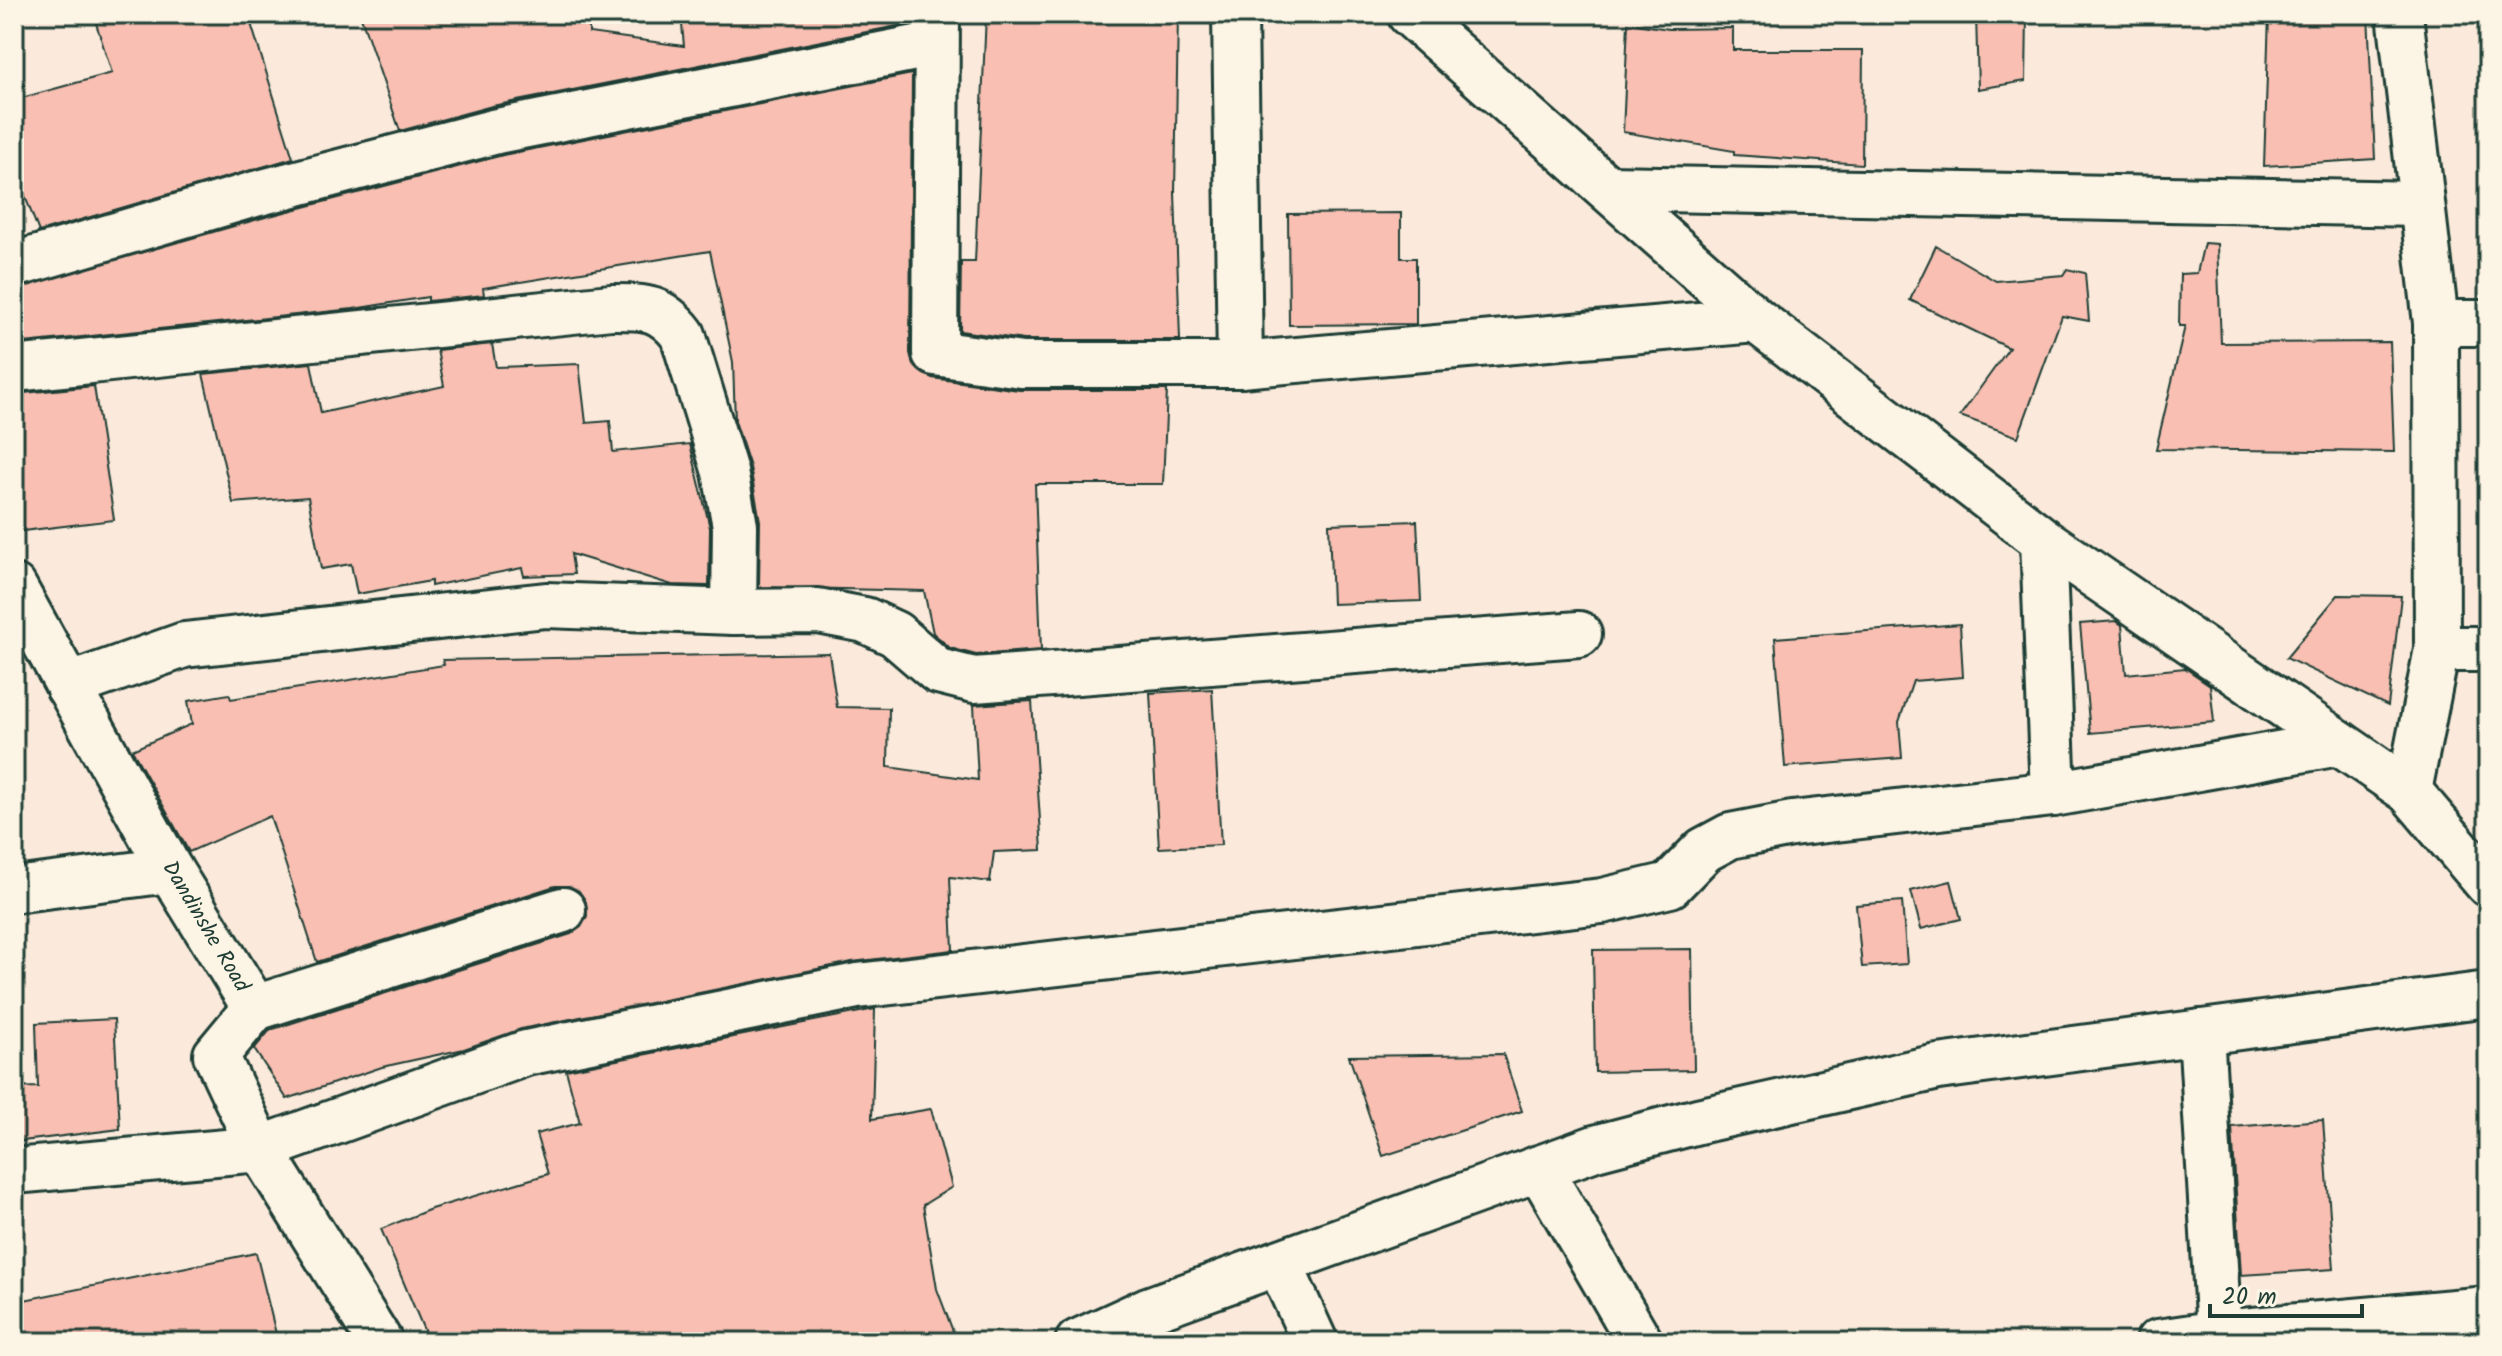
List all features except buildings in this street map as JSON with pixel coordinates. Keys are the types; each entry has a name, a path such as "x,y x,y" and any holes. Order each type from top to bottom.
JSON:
{"street":[{"path":"1235,14 1240,365"},
{"path":"1410,14 1756,320 2043,540 2409,791 2488,884"},
{"path":"2400,14 2436,323 2437,649 2409,791"},
{"path":"14,265 255,194 497,131 936,29 935,353 1022,365 1240,365 1756,320"},
{"path":"1608,188 2420,204"},
{"path":"14,369 611,307 645,307 669,317 683,335 725,472 735,526 734,612"},
{"path":"2436,323 2488,323"},
{"path":"2043,540 2053,794"},
{"name":"Dandinshe Road","path":"14,587 170,870 255,1008 216,1055 260,1149 380,1342"},
{"path":"68,686 184,645 546,605 734,612 818,611 865,620 895,634 938,671 974,680 1579,634"},
{"path":"2437,649 2488,649"},
{"path":"14,1171 260,1149 526,1053 857,986 1602,901 1670,885 1704,850 1730,836 1792,824 2053,794 2339,743"},
{"path":"14,890 170,870"},
{"path":"255,1008 563,910"},
{"path":"1078,1342 1148,1310 1595,1148 1698,1121 1938,1067 2488,994"},
{"path":"2201,1032 2219,1333"},
{"path":"1539,1168 1640,1342"},
{"path":"1279,1263 1315,1342"},
{"path":"2158,1342 2219,1333 2400,1330 2488,1309"}]}
